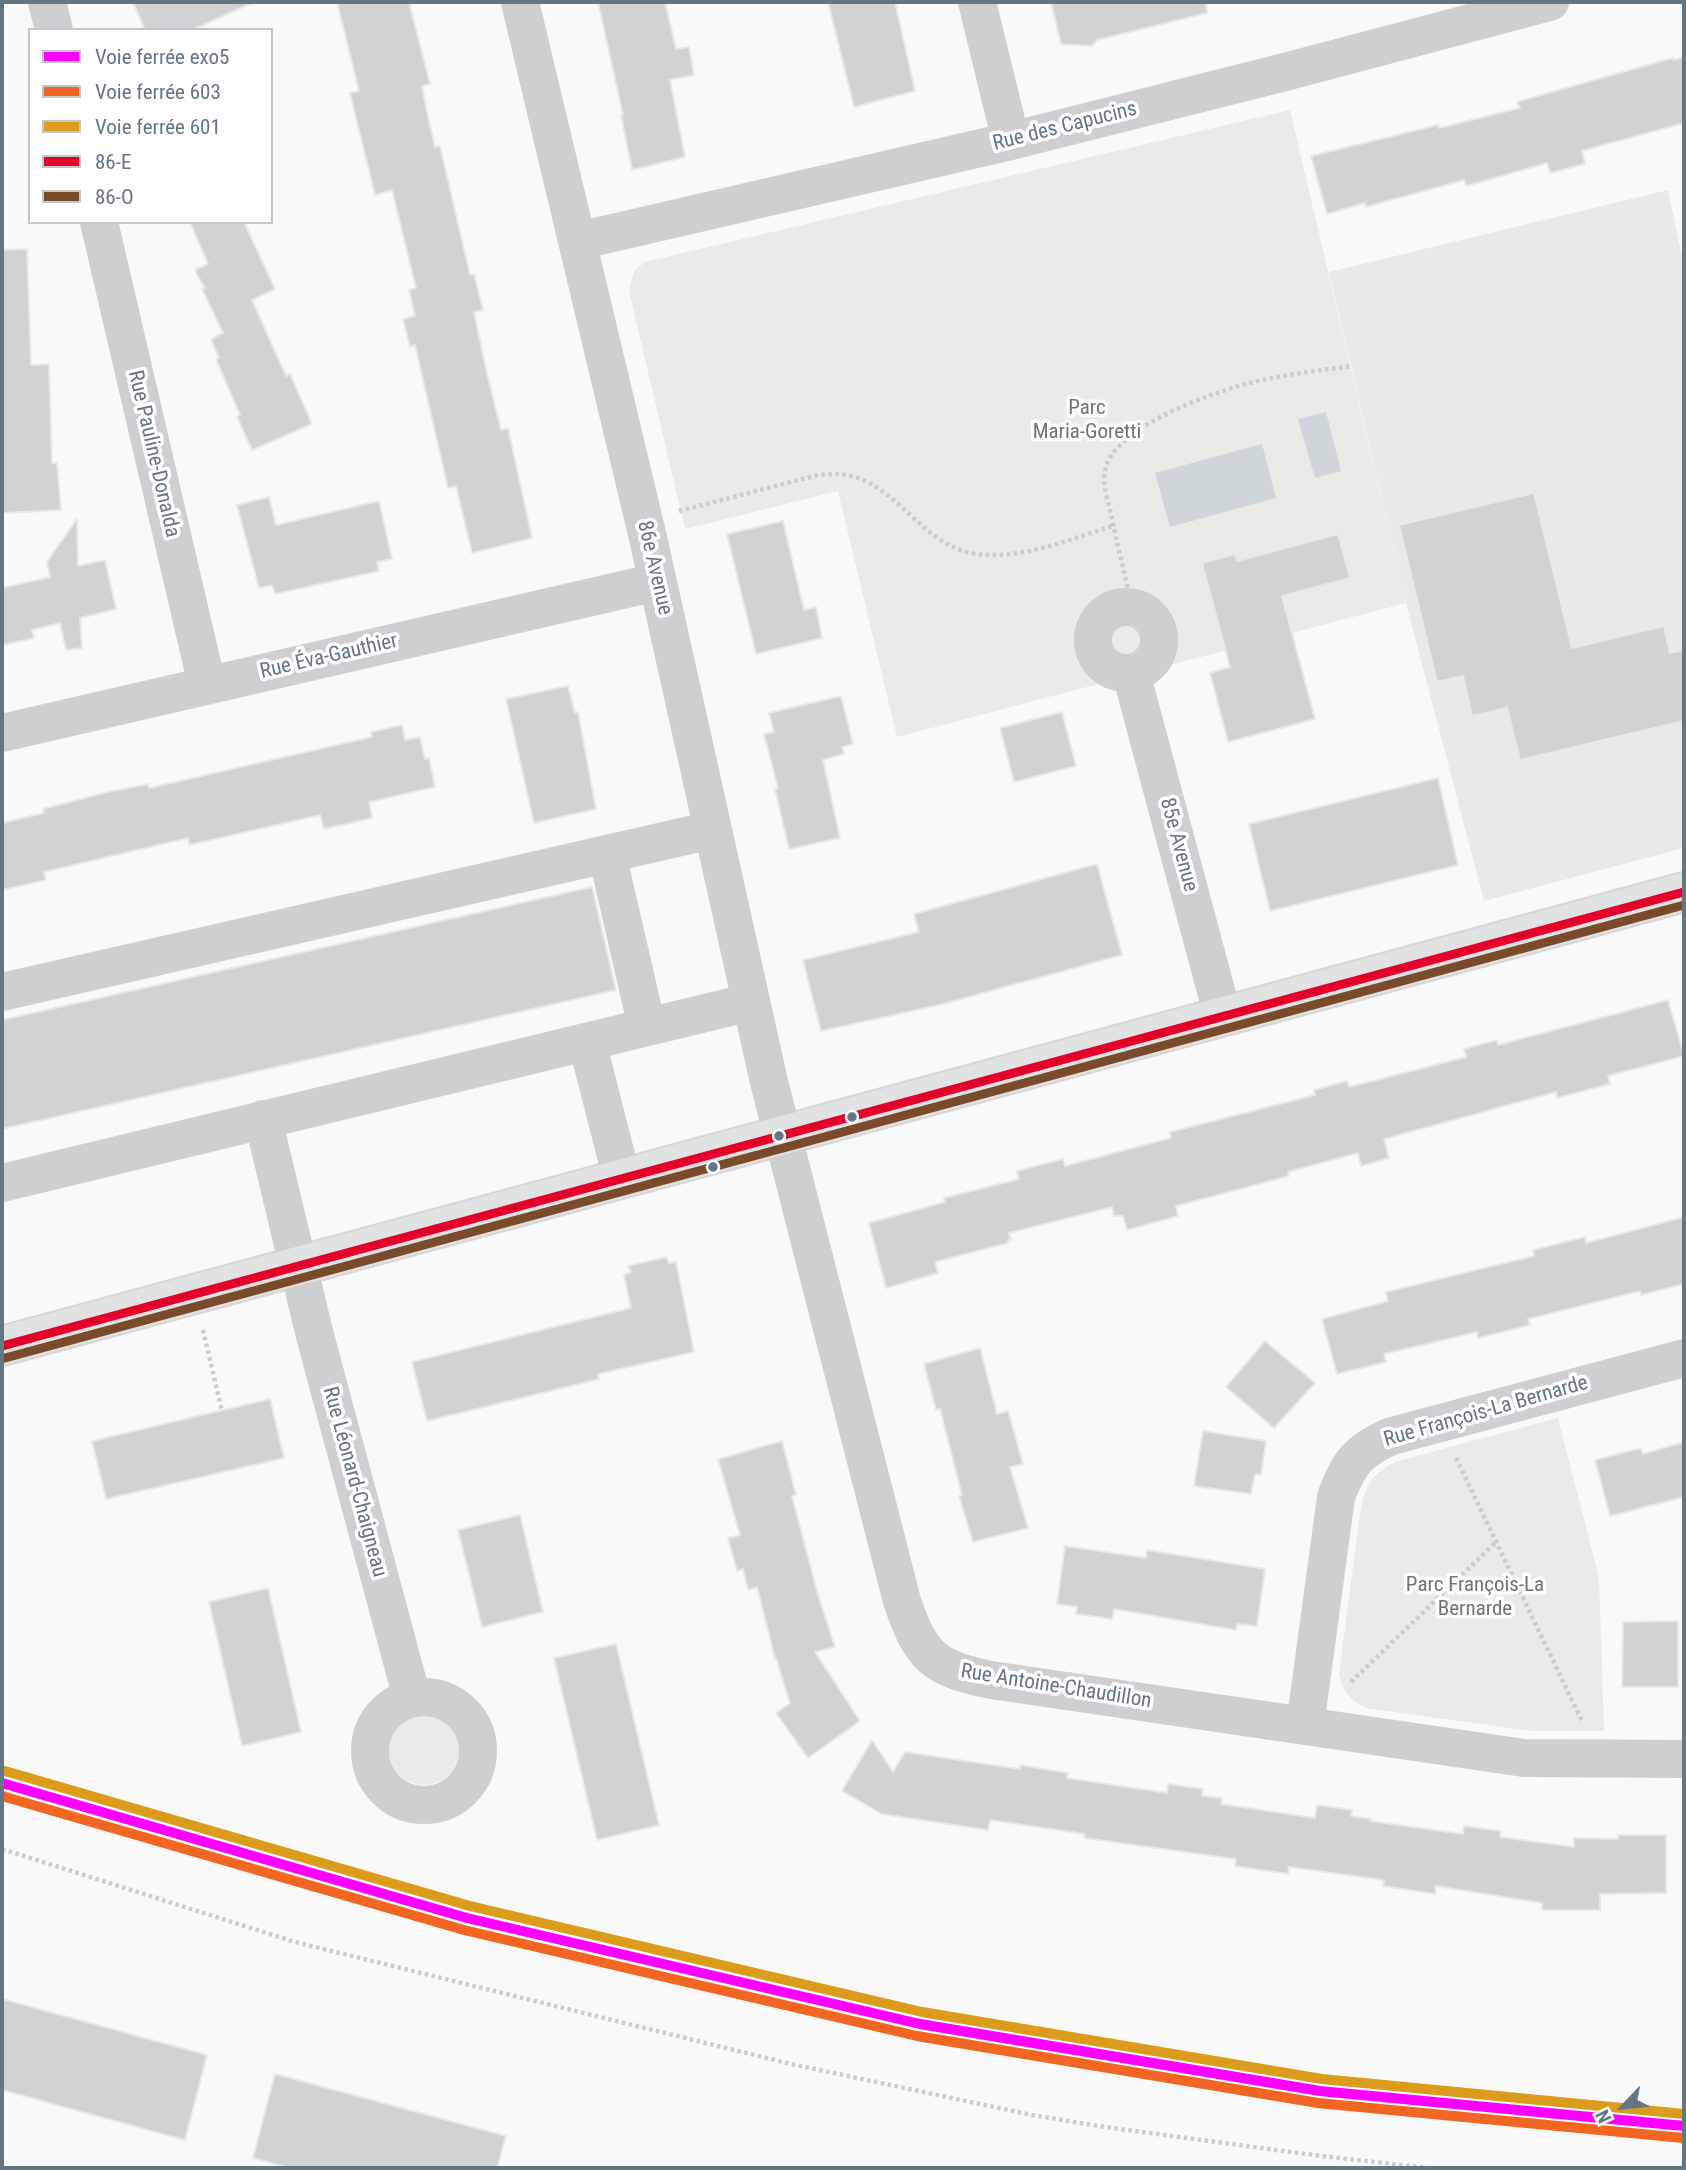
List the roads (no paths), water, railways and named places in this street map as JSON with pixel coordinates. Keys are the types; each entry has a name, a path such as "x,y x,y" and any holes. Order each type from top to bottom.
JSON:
{"main road":[{"path":"2,1346 1684,892"}],"street":[{"path":"47,2 54,28"},
{"name":"86e Avenue","path":"520,2 578,241 783,1135"},
{"path":"977,2 1011,141"},
{"name":"Rue des Capucins","path":"578,241 1011,141 1281,73 1437,16 1550,2"},
{"name":"Rue Pauline-Donalda","path":"99,224 207,685"},
{"name":"Rue Éva-Gauthier","path":"2,733 657,582"},
{"name":"85e Avenue","path":"1132,608 1111,610 1097,625 1093,634 1096,654 1102,663 1111,669 1131,673 1223,1017"},
{"path":"2,992 712,830"},
{"path":"607,854 647,1027"},
{"path":"2,1183 751,1002"},
{"path":"587,1042 622,1179"},
{"name":"Rue Léonard-Chaigneau","path":"263,1119 298,1267 412,1698"},
{"name":"Rue Antoine-Chaudillon","path":"783,1135 902,1601 919,1643 944,1667 991,1680 1524,1758 1684,1759"},
{"name":"Rue François-La Bernarde","path":"1305,1726 1336,1497 1345,1473 1357,1456 1372,1444 1439,1423 1684,1358"}],"rail line":[{"name":"601","path":"5,1771 470,1906 922,2012 1322,2079 1684,2114"},
{"name":"exo5","path":"2,1783 467,1918 920,2024 1320,2091 1684,2126"},
{"name":"603","path":"2,1796 464,1930 917,2036 1318,2103 1683,2138"}],"park label":[{"name":"Parc Maria-Goretti","path":"1087,421"},
{"name":"Parc François-La Bernarde","path":"1475,1598"}]}
